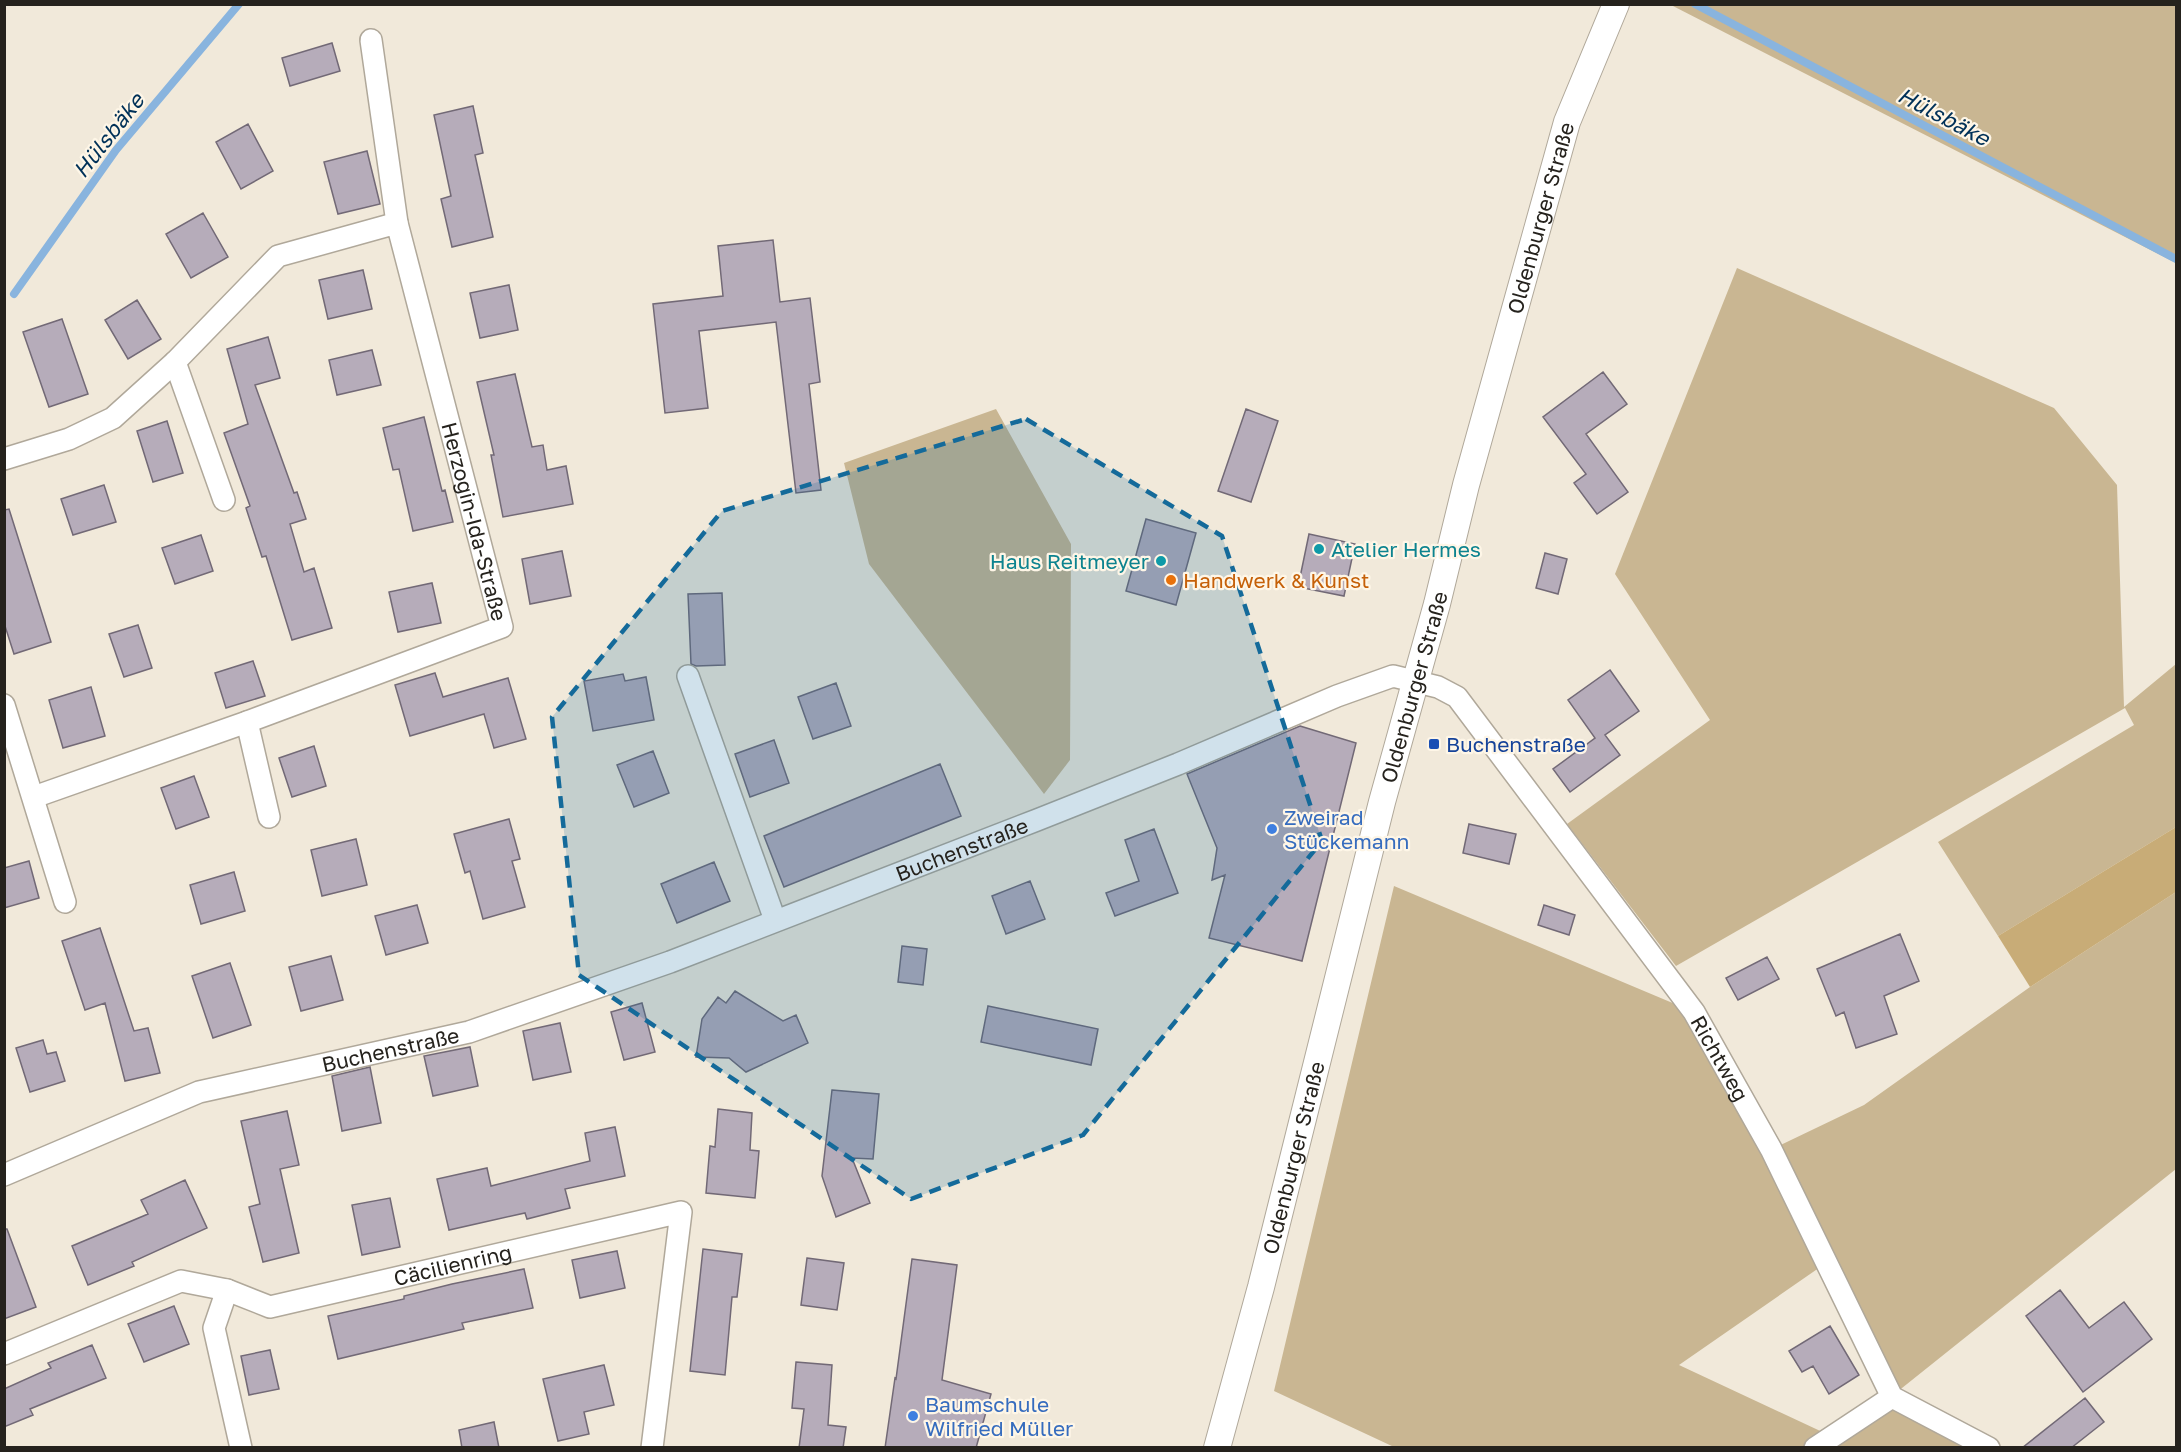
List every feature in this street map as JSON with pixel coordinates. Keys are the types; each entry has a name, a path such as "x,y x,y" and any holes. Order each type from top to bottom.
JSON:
{"street":[{"name":"Oldenburger Straße","path":"1218,1448 1261,1287 1382,802 1566,122 1616,4"},
{"name":"Herzogin-Ida-Straße","path":"34,797 247,722 502,627 397,223 371,40"},
{"path":"4,459 69,439 114,418 175,362 278,256 397,223"},
{"path":"175,362 224,500"},
{"path":"688,676 775,920"},
{"name":"Buchenstraße","path":"4,1175 199,1092 469,1032 670,962 1140,779 1337,696 1393,676 1416,681"},
{"name":"Richtweg","path":"1416,681 1438,687 1457,697 1694,1012 1771,1149 1892,1397"},
{"path":"4,705 65,902"},
{"path":"247,722 269,817"},
{"name":"Cäcilienring","path":"4,1354 181,1281 227,1290 270,1306 681,1212 652,1448"},
{"path":"227,1290 214,1328 241,1448"},
{"path":"1815,1448 1892,1397 1989,1448"}],"highlighted area":[{"path":"1026,419 1222,536 1322,841 1083,1135 911,1199 579,975 552,717 722,511"}],"shaded area":[{"path":"1671,5 2176,5 2176,263"},
{"path":"1737,268 2054,408 2117,485 2124,707 2176,664 2176,827 1998,936 1938,842 2134,725 2125,708 1676,966 1567,824 1710,720 1615,574"},
{"path":"996,409 1071,544 1070,760 1044,794 869,564 844,463"},
{"path":"2176,827 2176,892 2030,987 1998,936"},
{"path":"1394,886 1694,1012 1772,1149 1864,1105 2030,987 2176,892 2176,1169 1892,1396 1989,1447 1394,1447 1274,1391","holes":["1826,1263 1891,1397 1831,1436 1679,1365"]}],"building":[{"path":"332,43 340,71 290,86 282,58"},
{"path":"473,106 483,153 475,155 493,237 452,247 441,199 451,196 434,115"},
{"path":"248,124 273,171 241,189 216,142"},
{"path":"367,151 380,204 338,214 324,162"},
{"path":"203,213 228,257 191,278 166,234"},
{"path":"773,240 780,302 810,298 820,382 809,384 821,490 796,493 776,322 699,331 708,408 665,413 653,304 723,296 718,246"},
{"path":"363,270 372,309 328,319 319,280"},
{"path":"509,285 518,330 480,338 470,293"},
{"path":"137,300 161,339 128,359 105,320"},
{"path":"62,319 88,394 49,407 23,332"},
{"path":"268,337 280,378 255,385 294,493 297,492 306,519 290,524 304,572 314,568 332,628 292,640 266,556 262,557 246,508 250,506 224,433 248,424 227,349"},
{"path":"372,350 381,385 337,395 329,360"},
{"path":"1603,372 1627,404 1586,434 1628,492 1597,514 1574,483 1586,474 1543,417"},
{"path":"515,374 532,447 543,445 547,470 566,466 573,504 503,517 491,455 494,455 477,382"},
{"path":"1246,409 1278,421 1251,502 1218,491"},
{"path":"424,417 442,491 445,490 453,522 413,531 399,469 393,470 383,428"},
{"path":"167,421 183,473 153,482 137,431"},
{"path":"104,485 116,522 73,535 61,499"},
{"path":"9,509 51,642 14,654 4,623 4,510"},
{"name":"Haus Reitmeyer","path":"1146,519 1196,533 1176,605 1126,591"},
{"path":"1309,534 1355,544 1344,596 1298,587"},
{"path":"201,535 213,571 175,584 162,548"},
{"path":"562,551 571,596 530,604 522,559"},
{"path":"1545,553 1567,559 1558,594 1536,588"},
{"path":"432,583 441,623 398,632 389,592"},
{"path":"722,593 725,665 696,666 691,664 688,594"},
{"path":"138,625 152,668 124,677 109,634"},
{"path":"253,661 265,696 226,708 215,673"},
{"path":"1610,670 1639,711 1605,735 1620,755 1570,792 1553,769 1595,738 1568,700"},
{"path":"435,673 443,697 508,678 526,739 494,748 484,714 410,736 395,685"},
{"path":"623,674 625,681 646,677 654,720 593,731 584,681"},
{"path":"836,683 851,726 813,739 798,697"},
{"path":"91,687 105,736 63,748 49,700"},
{"name":"Zweirad Stückemann","path":"1300,726 1356,743 1302,961 1209,938 1225,875 1212,880 1217,848 1187,774"},
{"path":"774,740 789,783 750,797 735,754"},
{"path":"314,746 326,786 292,797 279,758"},
{"path":"653,751 669,793 634,807 617,765"},
{"path":"940,764 961,816 784,887 764,836"},
{"path":"194,776 209,817 176,829 161,788"},
{"path":"509,819 520,859 512,861 525,907 483,919 470,871 465,873 454,834"},
{"path":"1469,824 1516,834 1509,864 1463,853"},
{"path":"1154,829 1178,893 1115,916 1106,893 1139,881 1125,840"},
{"path":"356,839 367,885 322,896 311,850"},
{"path":"29,861 39,898 4,908 4,868"},
{"path":"714,862 730,901 677,923 661,884"},
{"path":"234,872 245,911 201,924 190,885"},
{"path":"1030,881 1045,919 1006,934 992,896"},
{"path":"417,905 428,943 386,955 375,916"},
{"path":"1544,905 1575,915 1569,935 1538,925"},
{"path":"100,928 134,1031 148,1028 160,1073 125,1081 105,1003 85,1010 62,941"},
{"path":"1900,934 1919,981 1884,996 1897,1034 1856,1048 1844,1012 1836,1016 1817,969"},
{"path":"902,946 927,949 923,985 898,982"},
{"path":"331,956 343,1000 301,1011 289,967"},
{"path":"1767,957 1779,979 1738,1000 1726,978"},
{"path":"230,963 251,1025 213,1038 192,976"},
{"path":"735,991 783,1021 796,1015 808,1043 746,1072 729,1058 696,1057 702,1019 718,997 726,1003"},
{"path":"642,1003 655,1052 624,1060 611,1012"},
{"path":"988,1006 1098,1029 1091,1065 981,1042"},
{"path":"560,1023 571,1072 533,1080 523,1031"},
{"path":"43,1040 47,1054 56,1052 65,1081 30,1092 16,1048"},
{"path":"470,1047 478,1086 433,1096 424,1056"},
{"path":"370,1067 381,1123 342,1131 332,1076"},
{"path":"832,1090 879,1094 873,1159 852,1158 870,1203 836,1217 822,1176"},
{"path":"718,1109 752,1113 750,1150 759,1151 755,1198 706,1193 710,1146 715,1147"},
{"path":"287,1111 299,1165 280,1169 299,1253 263,1262 249,1207 260,1204 241,1121"},
{"path":"615,1127 625,1176 565,1189 570,1208 527,1219 525,1213 449,1230 437,1179 487,1168 491,1186 590,1161 585,1133"},
{"path":"185,1180 207,1228 132,1262 134,1266 88,1285 72,1246 148,1214 141,1200"},
{"path":"390,1198 400,1247 362,1255 352,1205"},
{"path":"4,1229 7,1229 36,1307 4,1319"},
{"path":"703,1249 742,1254 737,1297 732,1297 725,1375 690,1371"},
{"path":"617,1251 625,1288 580,1298 572,1260"},
{"path":"807,1258 844,1263 837,1310 801,1305"},
{"path":"912,1259 957,1265 942,1380 991,1394 976,1448 885,1448"},
{"path":"524,1269 533,1308 462,1323 464,1329 338,1359 328,1316 404,1299 404,1296 452,1284"},
{"path":"2060,1290 2089,1328 2124,1302 2152,1339 2083,1392 2026,1316"},
{"path":"174,1306 189,1344 144,1362 128,1324"},
{"path":"1830,1326 1859,1375 1829,1394 1813,1366 1802,1372 1789,1351"},
{"path":"92,1345 106,1378 30,1409 33,1415 4,1427 4,1389 51,1368 48,1363"},
{"path":"270,1350 279,1389 249,1395 241,1356"},
{"path":"796,1362 832,1365 828,1425 846,1427 843,1448 799,1448 804,1409 792,1408"},
{"path":"604,1365 614,1405 584,1412 589,1434 558,1441 543,1379"},
{"path":"2085,1398 2104,1422 2071,1448 2022,1448"},
{"path":"494,1422 499,1448 462,1448 459,1430"}],"waterway":[{"name":"Hülsbäke","path":"14,294 116,150 239,4"},
{"name":"Hülsbäke","path":"1695,4 2176,259"}],"place":[{"name":"Atelier Hermes","path":"1319,549"},
{"name":"Haus Reitmeyer","path":"1161,561"},
{"name":"Handwerk & Kunst","path":"1171,580"},
{"name":"Buchenstraße","path":"1434,744"},
{"name":"Zweirad Stückemann","path":"1272,829"},
{"name":"Baumschule Wilfried Müller","path":"913,1416"}]}
